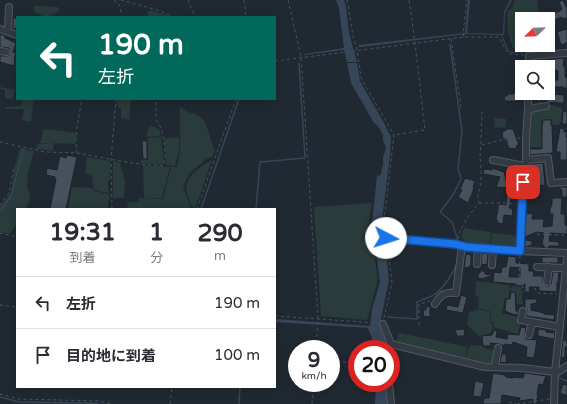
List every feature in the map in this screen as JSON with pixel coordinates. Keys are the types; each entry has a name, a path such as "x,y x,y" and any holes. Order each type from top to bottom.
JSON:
{"street":[{"path":"8,31 9,7"},
{"path":"0,29 16,35"},
{"path":"529,60 529,56 567,53"},
{"path":"520,251 528,100"},
{"path":"528,110 546,106"},
{"path":"492,160 525,163 548,158 551,183 567,182"},
{"path":"513,181 523,182"},
{"path":"386,238 455,244 478,248 567,253"},
{"path":"437,301 444,294 449,292 456,293 462,246"},
{"path":"477,264 478,248"},
{"path":"492,265 493,249"},
{"path":"554,401 555,373 567,259"},
{"path":"537,267 566,268"},
{"path":"547,282 549,267"},
{"path":"523,311 522,320 560,327"},
{"path":"529,335 532,322"},
{"path":"383,324 389,340"},
{"path":"496,368 498,348"},
{"path":"400,349 496,368 522,368 555,373 567,366"},
{"path":"477,370 484,366"},
{"path":"390,392 391,404"}],"path":[{"path":"114,0 120,6 122,16"},
{"path":"121,0 161,11 171,16"},
{"path":"188,0 195,16"},
{"path":"244,0 246,16"},
{"path":"288,0 302,57 318,319 317,340"},
{"path":"276,316 383,324 392,282 384,221 394,136 361,78 347,0"},
{"path":"394,136 425,130 409,0"},
{"path":"464,37 463,33 466,0"},
{"path":"276,61 464,37 499,37 508,54 529,56"},
{"path":"452,39 461,107"},
{"path":"78,153 76,147 77,132 82,100"},
{"path":"112,208 111,159 116,100"},
{"path":"0,142 45,152 78,153 130,163 163,166 165,162 164,142 160,125 156,121 155,100"},
{"path":"197,208 236,100"},
{"path":"462,246 458,235 478,203 481,184 480,157 482,112"},
{"path":"481,145 501,140 526,138"},
{"path":"0,205 9,193 14,166"},
{"path":"478,203 522,204"},
{"path":"0,233 16,237"},
{"path":"537,234 567,236"},
{"path":"520,251 519,278 523,292"},
{"path":"535,288 535,291 537,292 563,295"},
{"path":"419,325 419,304 437,301"},
{"path":"0,304 16,307"},
{"path":"170,404 172,388"},
{"path":"312,404 313,392"},
{"path":"0,394 19,399 99,401 111,404"},
{"path":"509,402 516,404 554,401"}],"shaded area":[{"path":"515,0 538,0 539,12 515,12 515,48 513,48 508,33 507,11 512,8"},
{"path":"34,6 58,7 59,11 49,16 44,16 34,11"},
{"path":"150,10 168,16 147,16 148,11"},
{"path":"0,87 15,90 12,100 5,98 5,90 0,89"},
{"path":"23,100 34,100 31,122 22,120 24,109 5,109 5,107 21,106"},
{"path":"117,100 131,100 129,120 121,118 121,109 117,105"},
{"path":"548,104 562,108 561,121 559,125 555,125 552,124 551,119 541,120 542,147 529,147 530,112 541,111 541,108"},
{"path":"180,107 203,119 215,151 212,157 206,159 189,174 183,186 192,208 128,208 127,202 139,202 139,198 163,199 171,167 177,167 180,151"},
{"path":"494,118 506,119 506,127 495,128"},
{"path":"150,126 160,130 159,136 146,136"},
{"path":"44,129 76,133 75,144 54,143 53,151 36,149 38,144 50,144 40,143"},
{"path":"161,137 164,162 163,165 141,163 141,160 148,160 148,138"},
{"path":"179,137 179,150 175,166 165,165 164,139"},
{"path":"20,148 34,151 28,172 27,188 30,195 29,203 26,208 16,208 16,225 10,234 0,232 0,207 11,192 15,165"},
{"path":"87,157 110,161 110,178 108,182 109,193 94,190 92,176 85,173"},
{"path":"212,160 194,208 188,197 187,184 192,175"},
{"path":"113,161 120,163 125,181 124,198 113,198"},
{"path":"143,165 170,167 162,198 144,198"},
{"path":"72,187 92,188 94,191 109,194 110,198 108,201 108,208 68,208"},
{"path":"372,203 369,219 378,280 367,320 321,316 314,207"},
{"path":"464,228 491,232 489,246 470,245 465,242 461,236"},
{"path":"492,233 519,236 518,249 490,246"},
{"path":"476,281 509,285 509,288 513,286 521,287 523,304 517,304 516,292 509,290 509,298 505,298 502,313 517,317 521,321 518,334 494,327 494,322 491,322 491,313 478,308 479,297 475,296"},
{"path":"476,309 490,313 490,323 493,324 490,334 480,337 467,325 469,312"},
{"path":"399,334 468,347 466,353 468,356 467,353 470,346 480,345 486,349 496,350 495,364 480,362 472,358 473,360 400,342 400,340 396,340"}],"water":[{"path":"336,0 344,0 349,33 357,62 347,62 344,50 304,55 344,48 339,8"},
{"path":"468,0 470,0 467,33 503,34 504,12 510,0 512,0 505,13 504,35 502,35 509,51 540,52 512,53 509,52 501,35 467,34 361,47 358,45 465,33"},
{"path":"555,50 567,50 555,51"},
{"path":"347,63 357,63 360,81 391,137 382,220 389,280 380,326 385,340 373,340 368,328 276,322 276,319 370,326 372,309 380,282 372,222 377,176 381,175 386,148 383,135 378,126 374,123 351,83"},
{"path":"376,392 389,392 390,404 375,404"}],"building":[{"path":"563,0 567,7 567,18 563,19 562,17 555,20 555,13 562,9 559,2"},
{"path":"13,18 16,18 16,29 13,29"},
{"path":"567,29 567,43 561,45 557,32"},
{"path":"0,34 16,43 13,52 16,53 14,58 14,66 0,62 0,56 7,56 10,52 9,48 0,47"},
{"path":"564,58 563,66 565,66 565,77 567,77 567,88 555,87 555,80 558,80 558,71 555,70 555,60 552,59"},
{"path":"514,93 515,100 517,101 505,101 504,96"},
{"path":"555,94 564,95 564,103 547,102 547,100 555,100"},
{"path":"563,111 567,112 567,124 562,124"},
{"path":"543,120 551,120 553,153 530,155 530,149 542,149"},
{"path":"560,128 564,129 564,132 567,132 567,160 560,160 560,152 556,152"},
{"path":"507,129 513,129 519,145 517,145 516,149 508,148 507,139 503,139 502,133"},
{"path":"142,141 147,141 147,159 143,159"},
{"path":"67,155 77,157 66,208 50,208 56,179 55,177 46,175 47,168 57,170 60,156 66,158"},
{"path":"543,163 545,185 535,186 534,194 539,193 539,197 527,196 528,179 538,179 537,168 529,170 530,164"},
{"path":"492,168 504,172 507,183 510,168 517,170 516,177 511,177 509,181 513,192 509,208 512,208 513,210 512,216 504,215 503,224 498,223 496,218 498,204 506,205 507,188 496,187 500,177 483,174 484,169 492,170"},
{"path":"465,178 475,181 468,203 458,197 462,190 460,189"},
{"path":"558,187 567,187 567,197 562,197 562,190"},
{"path":"552,198 562,198 561,214 565,214 567,234 550,233 549,241 559,242 559,246 549,246 549,248 544,248 544,245 542,245 544,233 537,232 525,237 526,213 533,214 532,219 544,219 543,227 552,226 553,214 550,214 550,209"},
{"path":"525,240 532,241 532,245 525,247"},
{"path":"482,253 488,253 487,265 481,264"},
{"path":"466,254 471,255 470,268 464,267"},
{"path":"508,256 516,257 516,263 529,264 529,271 534,271 533,276 543,276 543,283 546,286 551,284 553,272 559,272 557,292 539,291 539,287 529,287 530,292 525,292 525,284 521,286 516,284 493,282 494,272 501,273 502,267 506,267","holes":["510,267 520,268 520,277 509,277"]},
{"path":"542,257 558,257 558,263 542,263"},
{"path":"480,271 485,271 485,274 492,276 484,279 478,278 478,273 480,273"},
{"path":"511,292 515,292 516,311 518,311 518,315 505,311 506,299 510,299"},
{"path":"461,295 467,297 463,313 446,310 447,305 458,307"},
{"path":"525,299 536,299 537,303 531,304 531,310 544,314 555,315 554,320 526,316 527,310 525,307"},
{"path":"430,306 430,317 423,316 424,309 426,310 426,307"},
{"path":"521,327 526,328 526,339 537,340 534,358 526,357 527,347 513,342 512,345 504,344 504,346 490,343 491,346 483,346 482,336 492,335 494,330 497,331 496,337 507,339 508,334 519,335"},
{"path":"465,329 464,336 457,336 455,330"},
{"path":"538,329 555,333 554,339 538,336"},
{"path":"563,340 567,341 567,347 565,347 565,358 561,357"},
{"path":"502,354 506,354 506,363 500,362"},
{"path":"493,373 505,375 506,377 523,378 525,373 546,376 546,378 543,385 539,384 536,404 533,404 533,399 519,401 520,398 502,395 501,404 483,404 484,398 489,398"},
{"path":"475,381 484,383 481,397 473,396"},
{"path":"563,384 567,385 567,396 560,393"}],"waterway":[{"path":"450,44 462,132 458,169 461,179 453,195 440,212 452,222 457,237 457,243"},
{"path":"256,208 260,162 305,158 299,63"},
{"path":"201,208 239,100"},
{"path":"0,211 9,199 12,192 23,150"},
{"path":"458,247 458,255"},
{"path":"388,317 417,319 417,302 438,292 448,280 457,263"},
{"path":"557,377 567,381"},
{"path":"239,404 240,388"},
{"path":"0,397 19,402 99,404"}],"route":[{"path":"386,238 455,244 466,247 520,251 523,182"}]}
